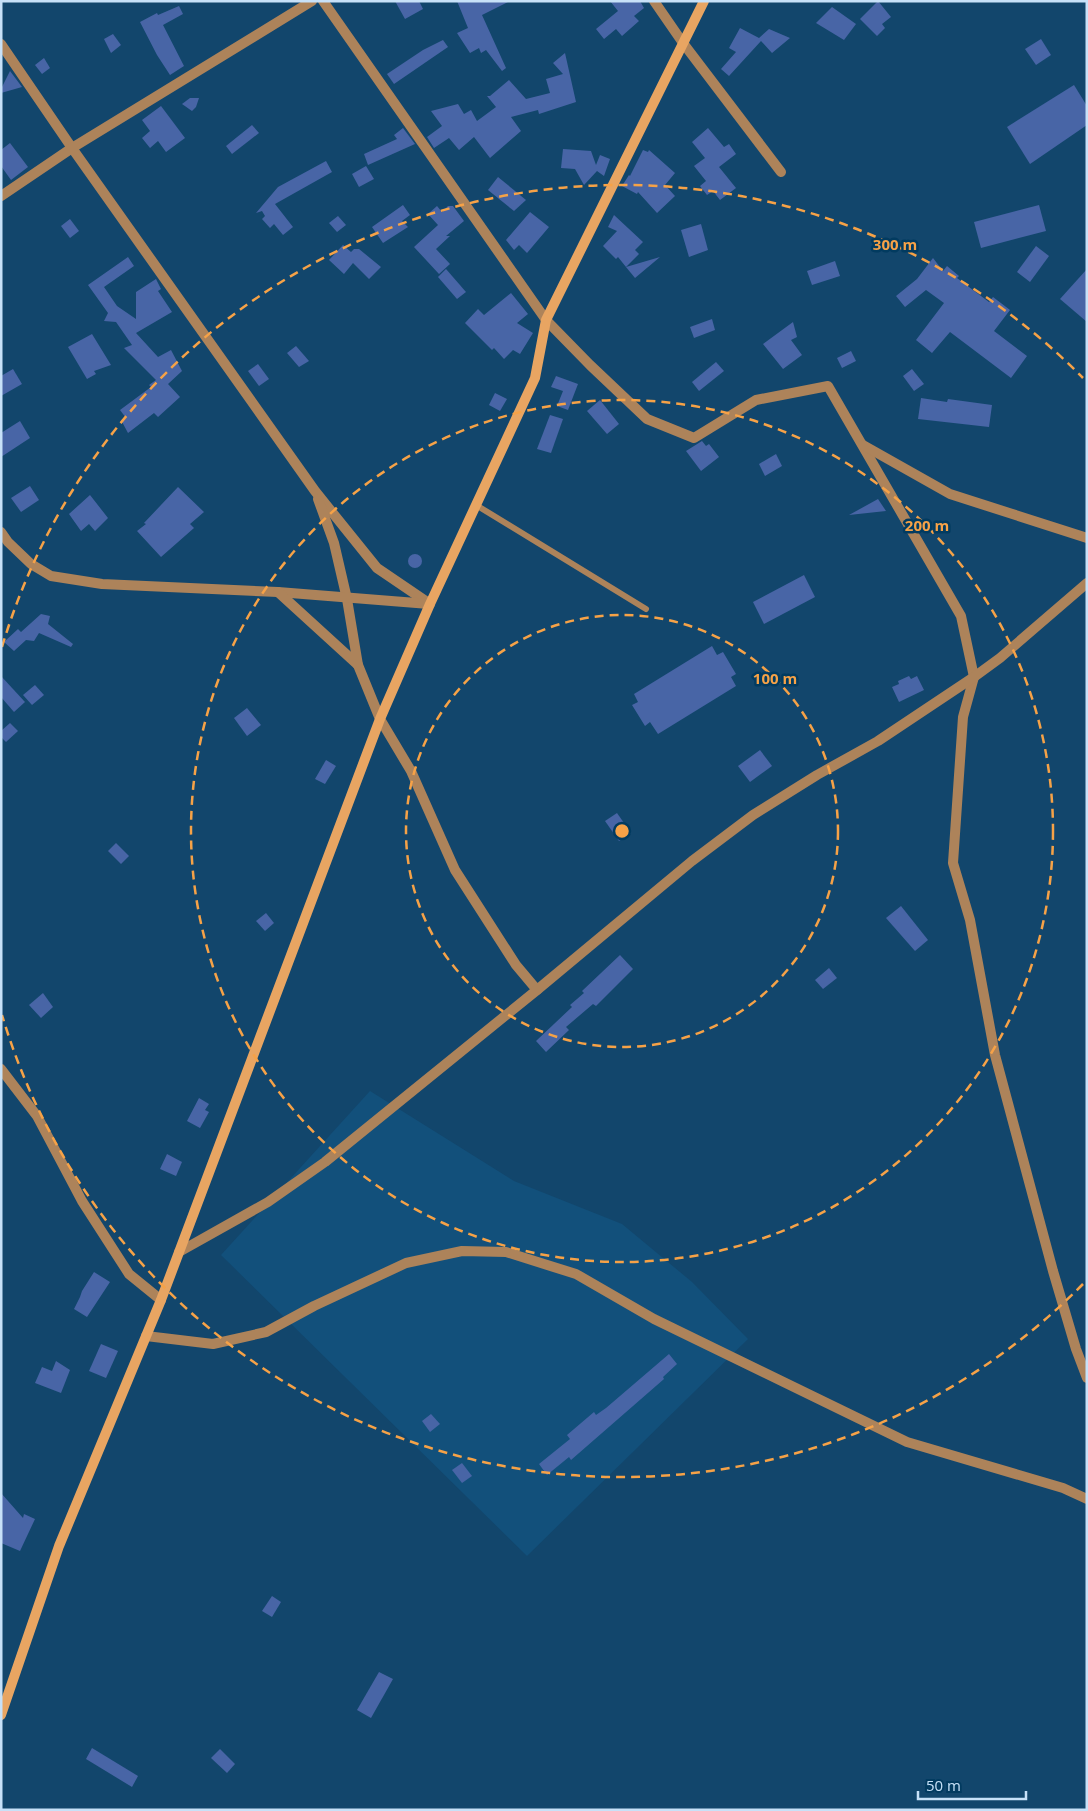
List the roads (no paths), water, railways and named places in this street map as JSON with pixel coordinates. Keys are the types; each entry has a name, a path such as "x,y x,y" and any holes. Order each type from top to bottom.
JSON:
{"main road":[{"path":"1,1715 59,1546 162,1300 380,719 430,604 534,378 546,320 704,1"}],"street":[{"path":"1,196 72,148 312,1"},
{"path":"323,1 546,320 590,366 647,419 694,438 756,400 828,386 961,616 974,678 963,717 953,863 970,920 995,1055 1053,1271 1076,1349 1087,1378"},
{"path":"654,1 683,43 781,172"},
{"path":"1,44 72,148 315,491 377,568 430,604"},
{"path":"862,445 950,494 1087,538"},
{"path":"315,491 334,543 347,599 358,665 380,719 411,771 455,870 516,965 537,990"},
{"path":"1,532 4,546 51,576 102,584 278,592 347,599 430,604"},
{"path":"179,1252 268,1202 325,1162 692,861 753,815 817,775 878,741 974,678 1087,583"},
{"path":"278,592 358,665"},
{"path":"1,1069 36,1116 82,1201 129,1274 162,1300"},
{"path":"146,1336 213,1344 266,1332 314,1306 406,1263 462,1251 506,1252 576,1274 654,1319 907,1442 1063,1488 1087,1499"}],"lane":[{"path":"476,505 646,609"}]}
